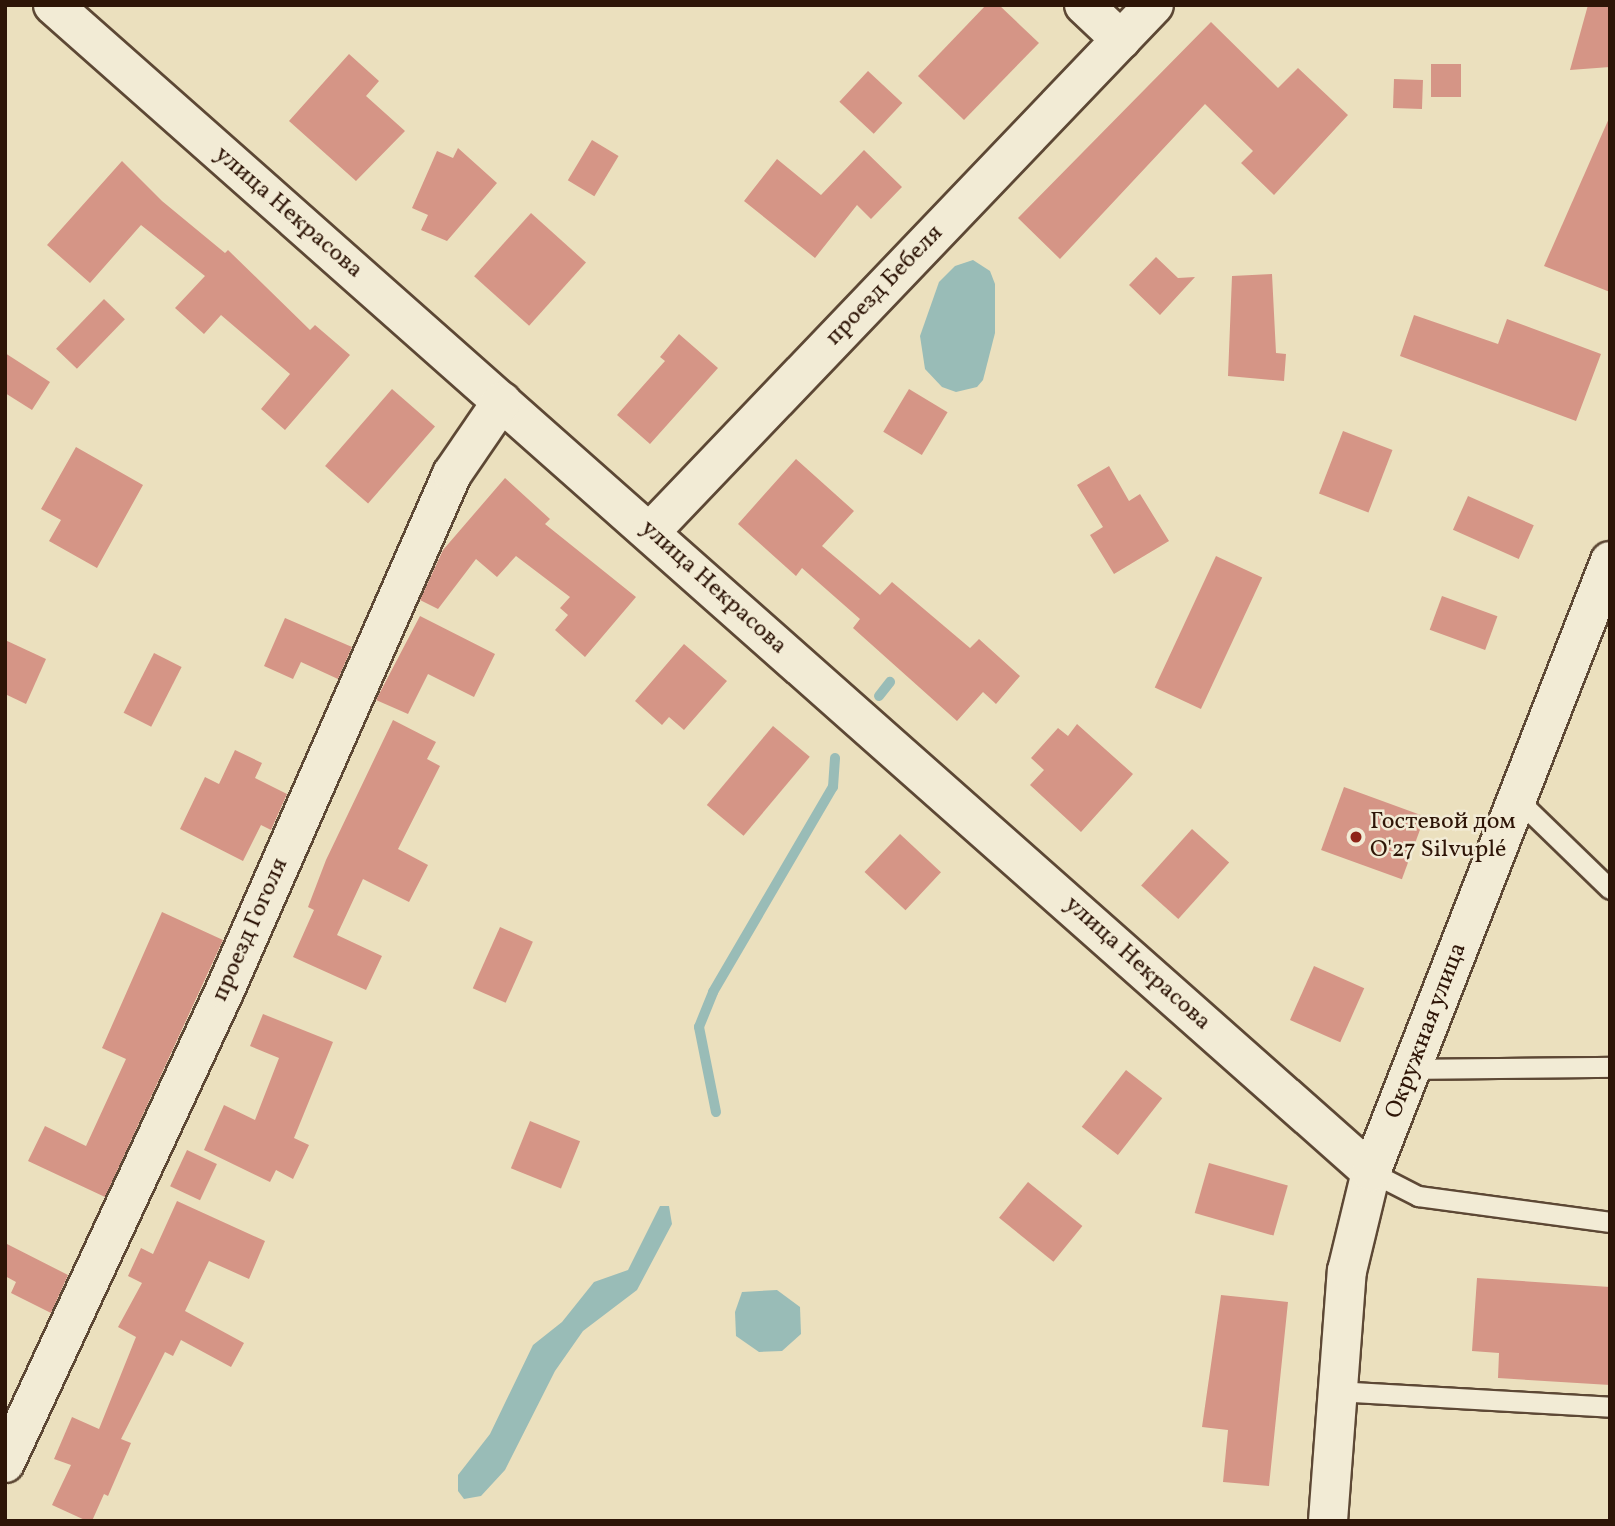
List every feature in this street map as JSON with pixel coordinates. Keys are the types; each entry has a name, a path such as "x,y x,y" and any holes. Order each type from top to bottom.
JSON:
{"street":[{"name":"улица Некрасова","path":"53,5 1371,1172"},
{"path":"1084,5 1121,40"},
{"name":"проезд Бебеля","path":"650,532 1154,5"},
{"name":"проезд Гоголя","path":"5,1463 225,990 452,474 502,401"},
{"name":"Окружная улица","path":"1328,1521 1347,1271 1371,1172 1610,561"}],"lane":[{"path":"1517,799 1610,890"},
{"path":"1412,1069 1610,1067"},
{"path":"1371,1172 1418,1196 1610,1222"},
{"path":"1336,1391 1610,1407"}],"water":[{"path":"973,260 990,271 995,284 995,333 983,380 977,387 956,392 942,387 925,369 920,336 939,282 955,266"},
{"path":"660,1206 669,1206 672,1224 637,1290 583,1331 555,1371 505,1470 481,1496 464,1499 458,1491 458,1475 490,1434 533,1345 562,1322 594,1282 628,1270"},
{"path":"777,1290 800,1307 801,1334 782,1351 759,1352 736,1336 735,1312 742,1292"}],"building":[{"path":"986,5 999,5 1039,43 964,120 918,76"},
{"path":"1588,5 1610,5 1610,67 1570,70"},
{"path":"1211,22 1278,88 1298,68 1348,115 1274,195 1241,163 1253,151 1205,104 1060,259 1018,218"},
{"path":"349,54 379,81 366,96 405,131 356,181 289,121"},
{"path":"1431,64 1461,64 1461,97 1431,97"},
{"path":"868,71 902,103 874,134 839,102"},
{"path":"1394,79 1423,80 1422,109 1393,108"},
{"path":"1610,116 1610,292 1544,266"},
{"path":"592,140 619,156 594,196 568,180"},
{"path":"458,148 497,183 447,241 421,230 428,215 412,208 437,151 453,158"},
{"path":"864,150 902,187 871,219 857,205 815,258 744,201 777,159 821,195"},
{"path":"122,161 162,201 225,253 228,250 310,330 315,325 350,355 285,430 261,409 290,374 221,315 204,334 175,308 205,276 141,225 90,283 47,245"},
{"path":"531,213 586,263 529,326 474,276"},
{"path":"1156,257 1178,278 1195,277 1160,315 1129,285"},
{"path":"1272,274 1276,353 1286,354 1284,381 1228,376 1232,276"},
{"path":"104,299 125,319 77,369 56,349"},
{"path":"1414,315 1498,344 1507,319 1601,354 1576,421 1400,356"},
{"path":"679,334 718,368 650,444 617,415 665,361 660,357"},
{"path":"5,353 50,382 32,410 5,393"},
{"path":"392,389 435,426 368,503 325,466"},
{"path":"909,389 948,412 922,455 883,432"},
{"path":"1343,431 1392,450 1368,513 1319,494"},
{"path":"76,447 143,485 97,568 49,541 61,520 41,509"},
{"path":"796,459 854,511 822,546 880,595 892,582 970,648 979,639 1020,676 996,704 983,692 957,721 853,628 860,619 802,568 796,576 738,524"},
{"path":"1109,466 1129,501 1140,494 1169,541 1114,574 1090,535 1103,527 1077,485"},
{"path":"505,478 550,519 545,524 636,597 585,657 555,630 568,615 560,608 570,597 516,556 497,577 476,559 438,609 420,600 443,550"},
{"path":"1468,496 1534,525 1519,559 1453,530"},
{"path":"1216,556 1262,578 1201,709 1155,687"},
{"path":"1442,596 1497,616 1485,650 1430,630"},
{"path":"420,616 495,654 474,697 428,674 408,714 376,700"},
{"path":"285,618 352,647 338,679 301,662 293,679 264,666"},
{"path":"5,640 46,659 26,704 5,694"},
{"path":"684,644 727,681 684,730 669,717 662,725 635,701"},
{"path":"154,653 182,667 151,727 124,713"},
{"path":"393,720 436,742 427,759 440,766 398,849 428,865 409,902 363,879 337,935 382,956 366,990 293,957 314,910 308,907 326,860"},
{"path":"1077,724 1133,774 1081,832 1030,785 1044,770 1031,758 1058,728 1068,736"},
{"path":"773,726 810,757 744,836 707,805"},
{"path":"235,750 262,763 255,778 287,794 271,830 261,825 243,861 180,829 205,777 219,784"},
{"path":"1344,787 1425,816 1402,879 1321,850"},
{"path":"1192,829 1229,862 1178,919 1141,885"},
{"path":"900,834 941,872 905,910 865,872"},
{"path":"162,912 223,940 105,1197 28,1161 45,1126 86,1146 126,1059 102,1048"},
{"path":"500,927 533,942 506,1003 473,988"},
{"path":"1314,966 1364,988 1340,1042 1290,1020"},
{"path":"263,1014 333,1042 294,1138 309,1145 293,1179 276,1170 270,1182 204,1150 224,1105 255,1120 279,1058 250,1046"},
{"path":"1126,1070 1162,1098 1118,1155 1082,1127"},
{"path":"530,1121 580,1141 561,1189 511,1168"},
{"path":"187,1150 217,1164 200,1200 170,1186"},
{"path":"1209,1163 1288,1186 1273,1236 1195,1213"},
{"path":"1028,1182 1082,1226 1053,1262 999,1218"},
{"path":"177,1201 265,1241 249,1279 209,1261 185,1311 244,1343 231,1367 181,1340 173,1356 165,1352 121,1439 131,1443 108,1496 104,1494 92,1521 87,1521 52,1505 71,1465 54,1459 72,1417 99,1429 136,1337 118,1327 142,1283 128,1276 141,1248 153,1254"},
{"path":"5,1243 68,1275 51,1313 11,1293 16,1282 5,1276"},
{"path":"1477,1278 1610,1287 1610,1385 1498,1378 1499,1353 1472,1351"},
{"path":"1221,1295 1288,1302 1269,1486 1223,1482 1228,1430 1202,1427"}],"waterway":[{"path":"879,696 890,682"},
{"path":"716,1112 699,1027 713,992 833,787 835,758"}],"place":[{"name":"Гостевой дом O'27 Silvuplé","path":"1356,837"}]}
